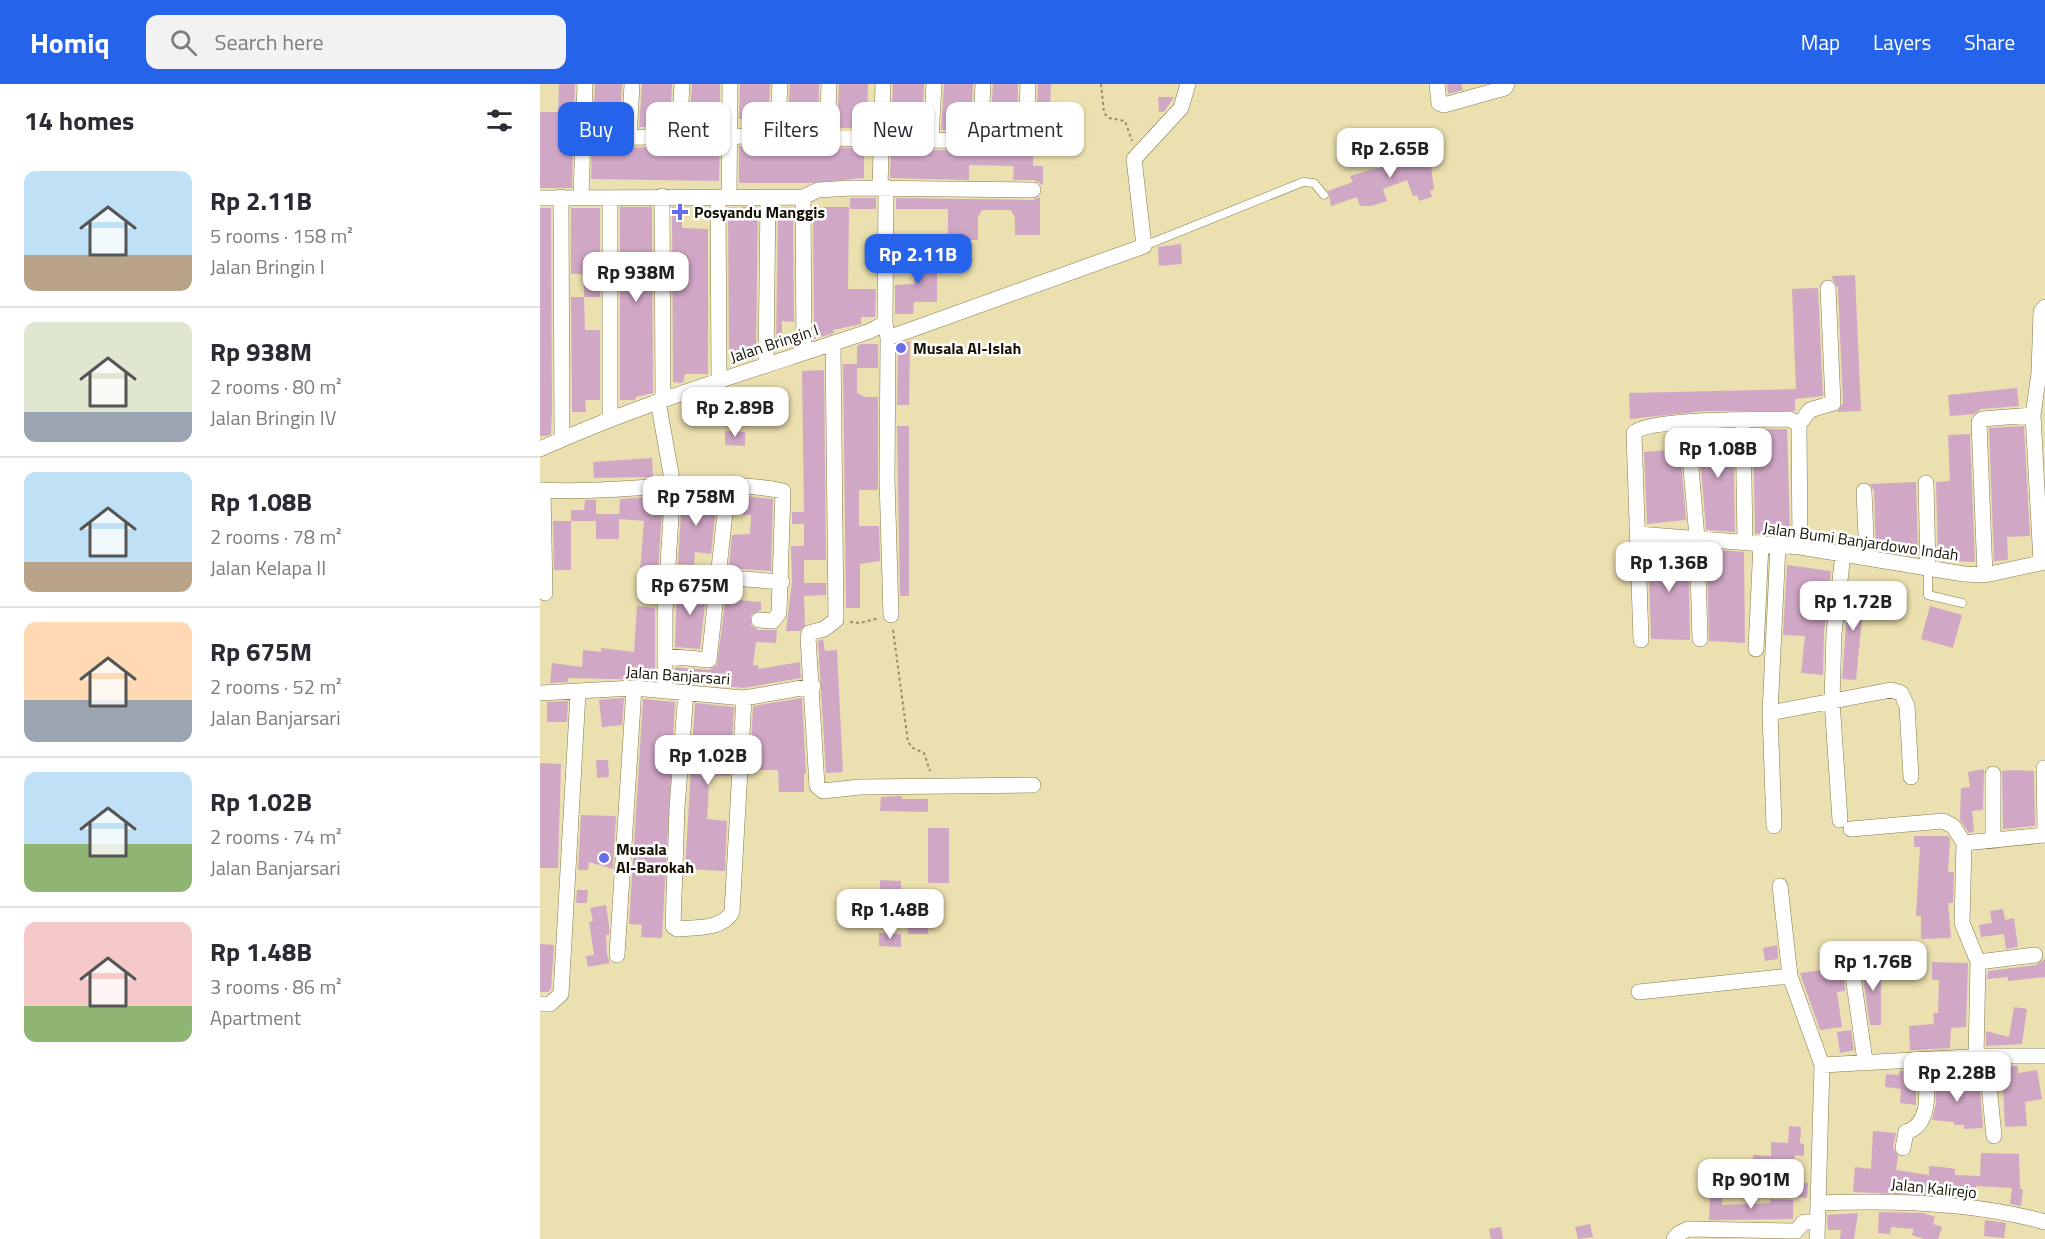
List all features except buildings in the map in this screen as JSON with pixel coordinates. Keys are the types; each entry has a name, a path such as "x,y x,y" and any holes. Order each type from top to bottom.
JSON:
{"street":[{"path":"584,102 585,84"},
{"path":"631,102 632,84"},
{"path":"681,102 682,84"},
{"path":"730,84 730,102"},
{"path":"779,102 780,84"},
{"path":"828,102 829,84"},
{"path":"883,84 883,102"},
{"path":"933,102 934,84"},
{"path":"982,102 983,84"},
{"path":"1027,102 1028,84"},
{"path":"1144,246 1134,159 1181,108 1188,84"},
{"path":"1437,84 1439,103 1442,105 1505,88 1507,84"},
{"path":"581,196 582,156"},
{"path":"719,380 723,196 727,156"},
{"path":"882,156 891,615"},
{"path":"540,198 803,196 818,190 883,187 1033,190"},
{"path":"662,196 661,410 673,485 667,573 665,691"},
{"path":"803,196 804,351"},
{"path":"561,197 562,439"},
{"path":"766,363 768,197"},
{"path":"610,198 610,418"},
{"name":"Jalan Bringin I","path":"540,449 610,418 661,410 719,380 766,363 804,351 834,347 870,332 886,332 1144,246"},
{"path":"1800,547 1799,424 1810,410 1833,403 1828,288"},
{"name":"Jalan Bumi Banjardowo Indah","path":"1638,534 1800,547 1928,569 1985,575 2043,562 2033,415 2042,373 2041,312 2045,307"},
{"path":"834,347 836,621 810,633 816,779 820,790 1033,785"},
{"path":"1985,575 1979,422 1982,419 2033,415"},
{"path":"1641,640 1634,433 1638,428 1648,425 1687,422 1789,419 1799,424"},
{"path":"1743,421 1745,542"},
{"path":"1687,422 1697,538 1700,639"},
{"path":"1926,483 1928,569"},
{"path":"545,593 541,490 581,491 673,485 728,486 784,492 782,582 777,619 759,620"},
{"path":"665,656 709,660 716,576 728,486"},
{"path":"1864,491 1868,558"},
{"path":"1756,649 1761,544"},
{"path":"1774,826 1770,713 1778,545"},
{"path":"1843,554 1834,633 1832,701 1845,824 1943,821 1953,826 1964,843 1962,923 1978,962 1981,1057 1994,1136"},
{"path":"667,573 782,582"},
{"name":"Jalan Banjarsari","path":"540,693 578,693 634,688 744,698 813,686"},
{"path":"616,955 634,688"},
{"path":"1770,713 1891,690 1901,693 1907,706 1911,777"},
{"path":"686,692 677,808 673,926 677,929 716,925 729,919 732,912 744,698"},
{"path":"540,1004 550,1004 561,994 578,693"},
{"path":"1964,843 2045,833 2044,768"},
{"path":"1993,774 1993,841"},
{"path":"1780,886 1790,976 1822,1065 1817,1239"},
{"path":"1978,962 2035,955"},
{"path":"1852,969 1865,1061"},
{"path":"1639,992 1790,976"},
{"path":"1822,1065 1865,1061 2045,1056"},
{"path":"1903,1148 1906,1132 1916,1126 1926,1110 1925,1061"},
{"name":"Jalan Kalirejo","path":"1818,1203 1890,1200 2022,1215 2045,1222"},
{"path":"1674,1239 1688,1230 1796,1231 1804,1222 1817,1222"}],"lane":[{"path":"1144,246 1303,182 1314,183 1324,195"},
{"path":"1928,569 1928,595 1962,603"}],"path":[{"path":"1101,84 1104,113 1109,118 1125,121 1131,135 1134,159"},
{"path":"836,621 860,623 891,615 908,742 927,757 932,786"}],"place":[{"name":"Posyandu Manggis","path":"680,212"},
{"name":"Musala Al-Islah","path":"901,348"},
{"name":"Musala Al-Barokah","path":"604,858"}]}
